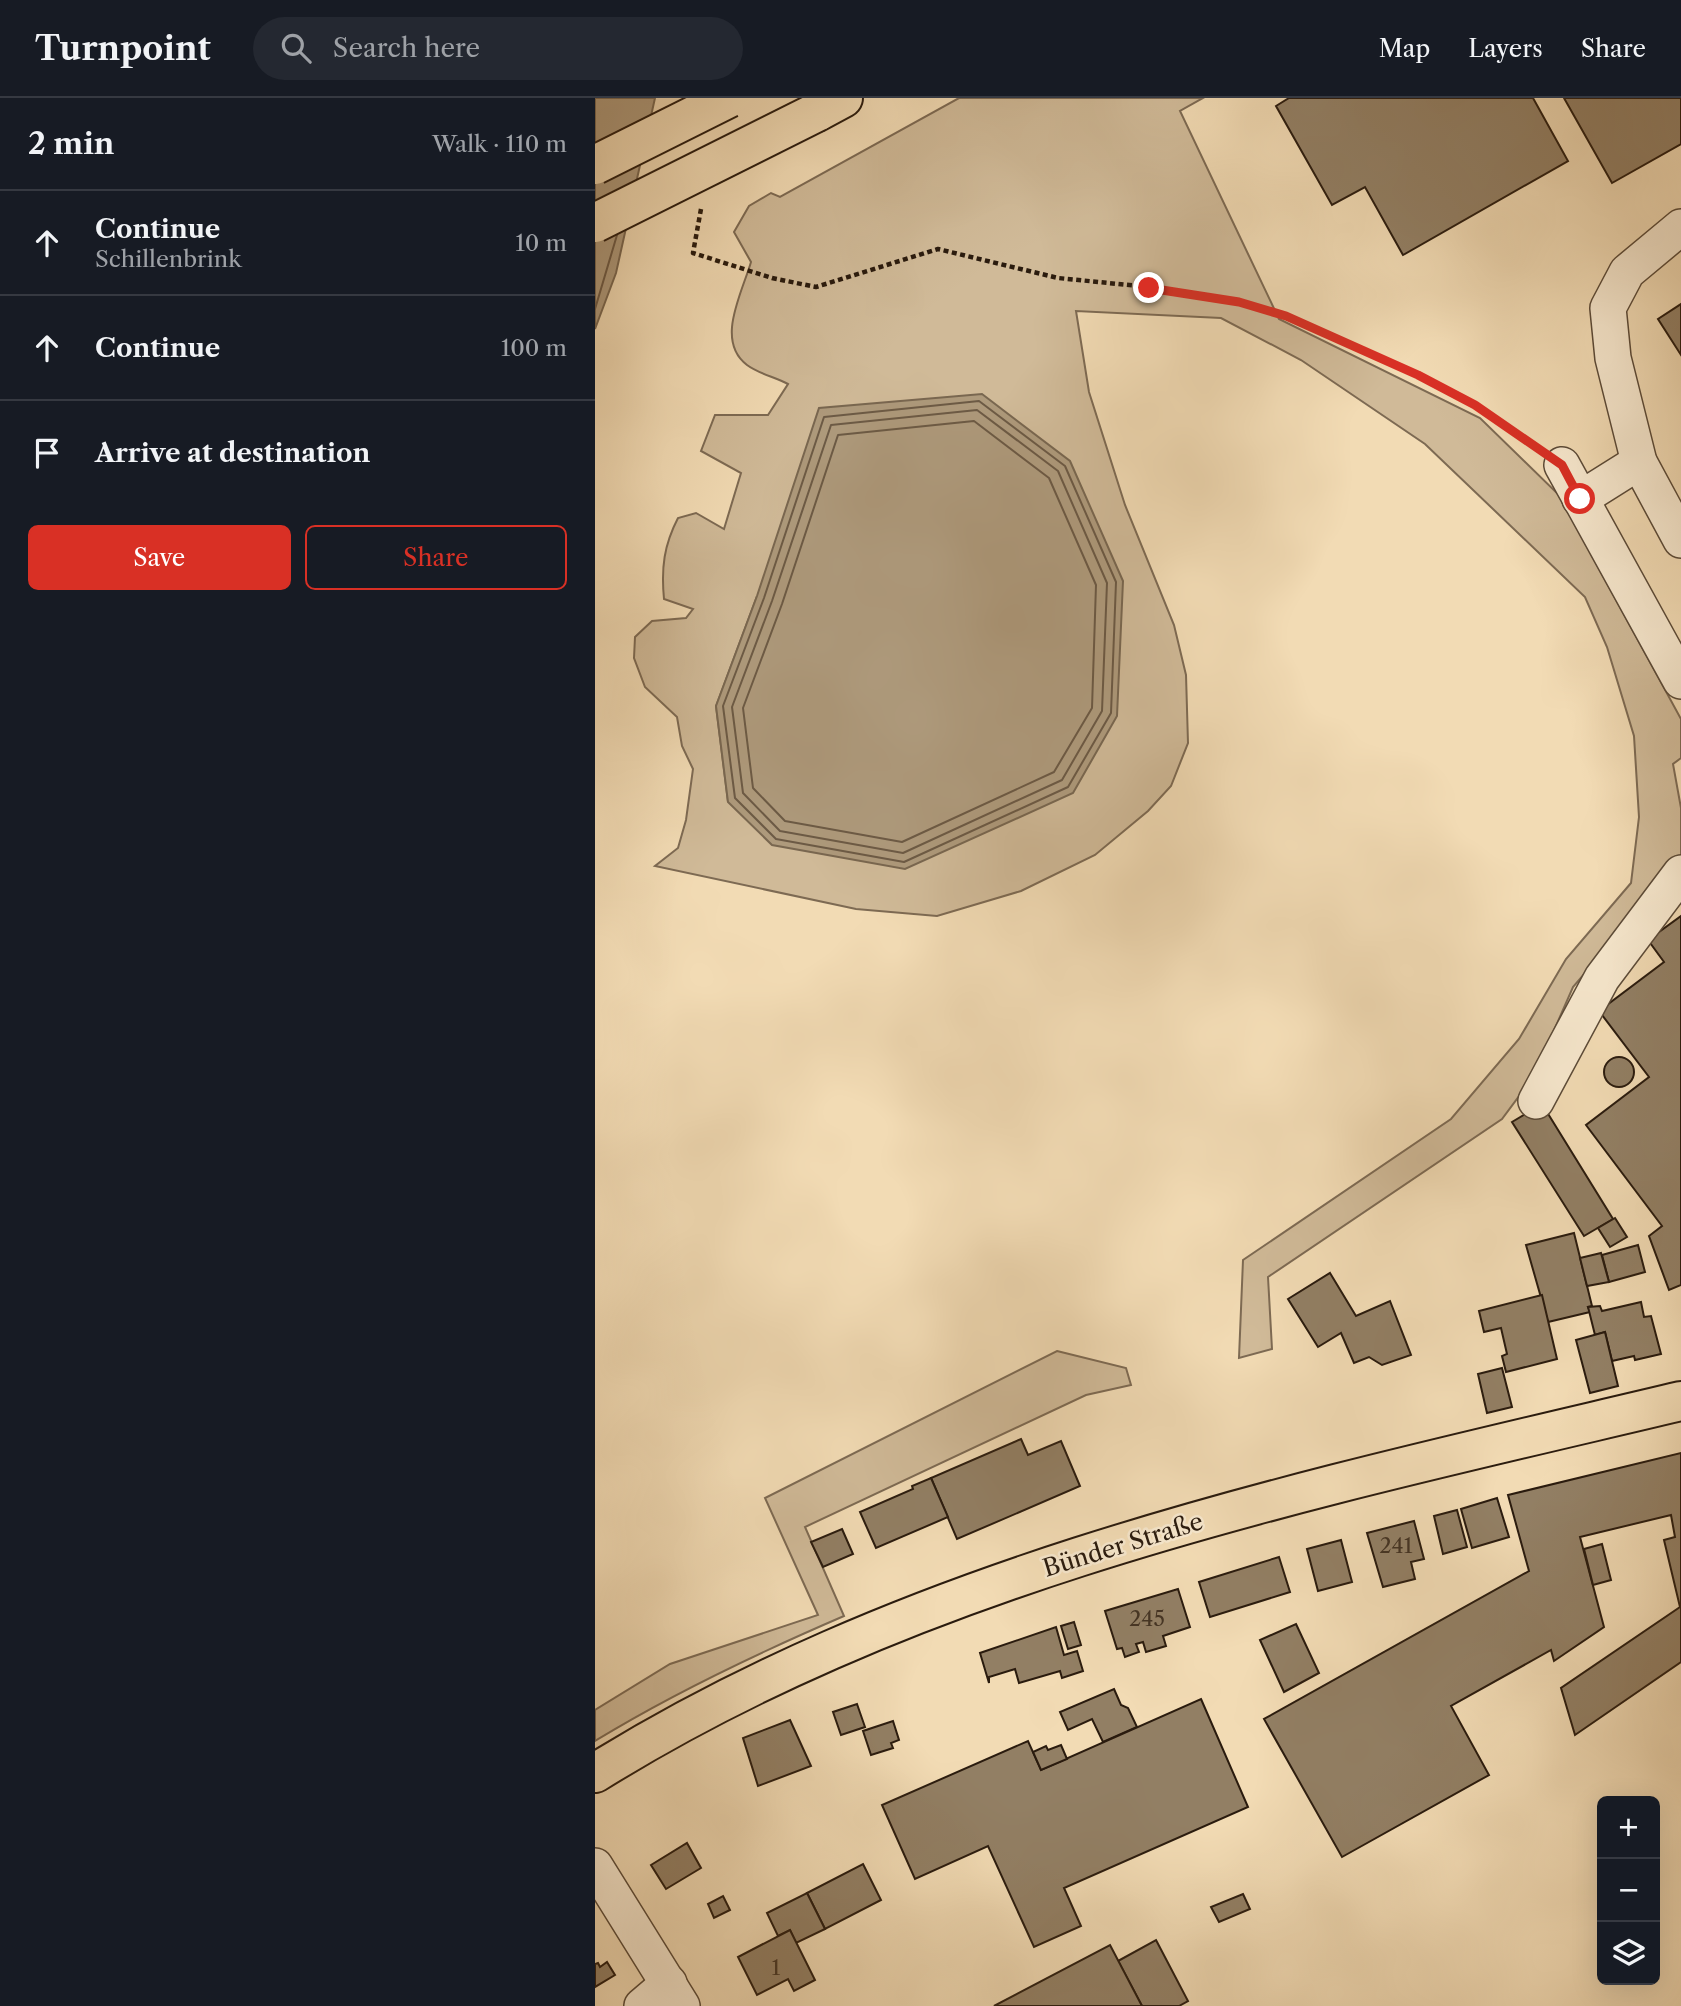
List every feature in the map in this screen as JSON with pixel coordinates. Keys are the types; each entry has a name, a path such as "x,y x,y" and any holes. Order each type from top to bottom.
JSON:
{"main road":[{"path":"595,165 729,98"},
{"path":"595,223 830,105"},
{"name":"Bünder Straße","path":"595,1773 651,1738 765,1680 880,1629 1010,1580 1176,1528 1357,1478 1681,1401"}],"street":[{"path":"1681,227 1627,272 1608,308 1613,358 1639,463 1681,540"},
{"path":"1580,499 1639,463"},
{"path":"1562,465 1681,681"},
{"path":"1536,1101 1602,978 1681,873"},
{"path":"595,1866 676,1995 642,2006"}],"path":[{"path":"702,201 692,253 772,278 816,288 938,249 1058,278 1239,302 1286,316 1418,375 1475,405 1562,465"}],"shaded area":[{"path":"959,98 1203,98 1180,111 1279,319 1480,418 1559,495 1681,719 1681,758 1673,764 1681,808 1681,861 1573,987 1534,1076 1502,1119 1268,1277 1272,1349 1239,1358 1243,1260 1451,1119 1519,1039 1566,959 1631,883 1639,817 1634,736 1607,647 1585,597 1425,444 1301,360 1221,318 1076,311 1089,392 1125,505 1174,625 1186,675 1188,743 1171,786 1148,811 1095,855 1021,891 937,916 856,909 655,866 678,848 686,820 693,769 682,746 677,717 645,687 634,658 635,637 652,621 686,618 693,609 664,599 665,557 669,538 678,518 696,513 724,529 741,473 701,451 715,415 768,415 788,384 747,365 738,355 732,330 737,302 751,262 734,232 749,206 771,193 780,197","holes":["757,596 728,802 716,706"]},
{"path":"1057,1351 1126,1368 1131,1385 1086,1395 805,1527 844,1616 717,1674 595,1741 595,1710 670,1664 818,1615 765,1498"}],"water":[{"path":"595,98 655,98 616,273 595,329"},
{"path":"982,394 1070,461 1123,581 1117,716 1073,793 905,869 772,845 728,802 716,706 757,596 819,408"}],"building":[{"path":"1289,98 1533,98 1568,161 1403,255 1365,187 1332,205 1276,106"},
{"path":"1564,98 1681,98 1681,144 1612,183"},
{"path":"1681,304 1681,355 1658,319"},
{"path":"1681,916 1681,1285 1669,1290 1649,1236 1662,1226 1586,1125 1649,1077 1599,1011 1664,962 1648,940"},
{"path":"1619,1057 1630,1061 1634,1072 1630,1083 1619,1087 1608,1083 1604,1072 1608,1061"},
{"path":"1542,1104 1613,1219 1584,1236 1512,1122"},
{"path":"1615,1218 1627,1237 1610,1247 1598,1228"},
{"path":"1574,1233 1592,1306 1588,1307 1590,1312 1548,1322 1526,1245"},
{"path":"1638,1245 1645,1272 1609,1282 1602,1255"},
{"path":"1601,1253 1609,1282 1587,1286 1580,1258"},
{"path":"1330,1273 1356,1316 1390,1301 1411,1355 1382,1365 1369,1357 1354,1363 1341,1333 1318,1347 1288,1299"},
{"path":"1542,1295 1557,1359 1506,1372 1502,1356 1507,1354 1501,1328 1484,1332 1479,1311"},
{"path":"1641,1302 1644,1317 1651,1316 1661,1354 1635,1360 1634,1356 1612,1361 1605,1332 1595,1335 1588,1307 1600,1306 1602,1311"},
{"path":"1605,1332 1618,1386 1590,1393 1576,1340"},
{"path":"1502,1368 1512,1407 1487,1413 1478,1374"},
{"path":"1021,1439 1028,1455 1061,1441 1080,1486 957,1539 931,1478"},
{"path":"1681,1453 1681,1662 1575,1735 1561,1688 1680,1607 1664,1540 1675,1537 1671,1515 1580,1537 1604,1627 1554,1661 1551,1650 1451,1706 1489,1775 1342,1857 1264,1719 1529,1571 1508,1495"},
{"path":"931,1478 948,1517 876,1548 860,1512 913,1489 912,1486"},
{"path":"1497,1498 1509,1537 1472,1548 1461,1509"},
{"path":"1457,1510 1467,1547 1443,1554 1434,1516"},
{"path":"1414,1521 1424,1559 1411,1562 1415,1579 1383,1587 1367,1533"},
{"path":"842,1529 853,1554 823,1567 811,1542"},
{"path":"1341,1540 1352,1582 1318,1591 1307,1549"},
{"path":"1602,1544 1611,1580 1593,1585 1584,1549"},
{"path":"1279,1557 1290,1592 1210,1617 1199,1582"},
{"path":"1178,1589 1190,1627 1163,1636 1166,1646 1146,1652 1143,1642 1136,1644 1139,1652 1125,1657 1122,1648 1117,1649 1105,1611"},
{"path":"1074,1622 1081,1645 1068,1649 1061,1626"},
{"path":"1296,1624 1319,1673 1284,1692 1260,1640"},
{"path":"1056,1627 1064,1655 1077,1651 1083,1671 1062,1678 1060,1671 1019,1683 1015,1669 989,1677 989,1683 980,1653"},
{"path":"1114,1689 1121,1705 1128,1708 1137,1727 1103,1742 1092,1719 1068,1730 1060,1712"},
{"path":"1201,1699 1248,1807 1064,1888 1081,1926 1034,1947 988,1846 915,1879 882,1805 1028,1741 1041,1770"},
{"path":"857,1704 865,1727 841,1735 833,1712"},
{"path":"790,1720 811,1766 758,1786 743,1738"},
{"path":"893,1721 899,1740 891,1743 893,1748 871,1755 863,1731"},
{"path":"1061,1745 1067,1759 1041,1770 1033,1752 1046,1746 1048,1750"},
{"path":"687,1843 701,1868 666,1889 651,1865"},
{"path":"863,1864 881,1900 825,1929 807,1893"},
{"path":"807,1893 825,1929 796,1943 790,1930 778,1936 767,1913"},
{"path":"1243,1894 1250,1909 1219,1922 1211,1907"},
{"path":"723,1896 730,1910 714,1918 708,1904"},
{"path":"790,1930 815,1980 794,1991 788,1979 757,1995 738,1957"},
{"path":"1156,1940 1188,2001 1179,2006 1142,2006 1118,1961"},
{"path":"1110,1945 1142,2006 994,2006"},
{"path":"607,1962 615,1975 595,1987 595,1964 598,1963 600,1967"}],"route":[{"path":"1149,288 1239,302 1286,316 1418,375 1506,424 1562,465 1580,499"}]}
